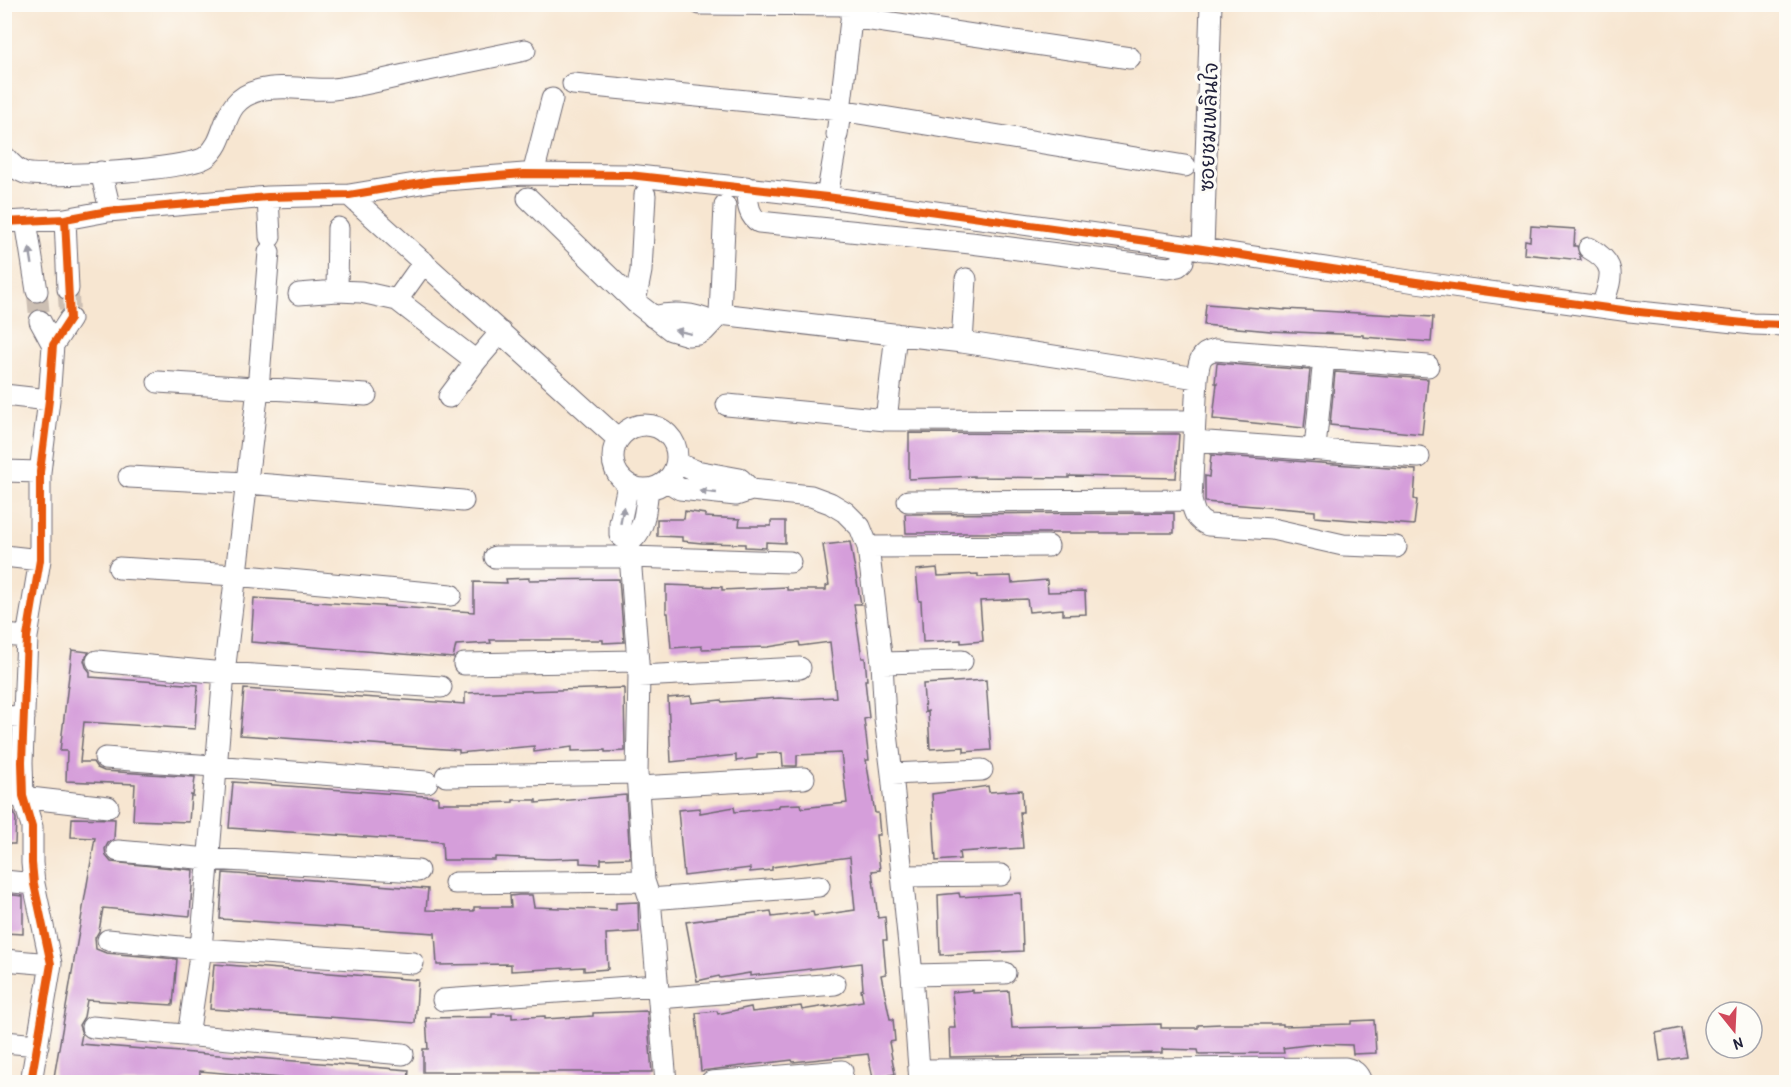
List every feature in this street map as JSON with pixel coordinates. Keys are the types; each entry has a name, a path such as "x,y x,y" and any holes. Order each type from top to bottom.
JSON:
{"street":[{"path":"700,4 852,9 1130,58"},
{"name":"ซอยชมเพลินใจ","path":"1193,248 1211,4"},
{"path":"829,190 852,9"},
{"path":"4,222 65,219 105,192 204,159 213,150 234,104 249,93 263,89 332,89 525,50"},
{"path":"573,84 840,110 1185,166"},
{"path":"538,157 552,99"},
{"path":"4,156 12,165 26,173 105,192 268,197 349,195 433,181 538,157 629,175 746,187 829,190 973,218 1604,301 1753,324 1786,325"},
{"path":"746,187 750,212 759,222 968,262 1168,268 1178,266 1193,248"},
{"path":"349,195 618,439"},
{"path":"635,302 641,272 645,195"},
{"path":"188,1036 201,949 224,673 258,388 269,244 268,197"},
{"path":"528,198 635,302 671,330 688,335 704,331 716,318 725,206"},
{"path":"962,342 973,218"},
{"path":"65,219 68,289"},
{"path":"26,221 37,291"},
{"path":"337,291 338,228"},
{"path":"1588,248 1604,257 1608,264 1610,273 1604,301"},
{"path":"398,300 424,262"},
{"path":"299,294 362,292 398,300 476,361"},
{"path":"716,318 962,342 1197,378"},
{"path":"52,345 70,319"},
{"path":"32,1083 51,964 34,884 32,827 14,795 14,717 40,560 40,472 49,400 52,345 40,321"},
{"path":"449,397 501,332"},
{"path":"886,420 896,334"},
{"path":"1396,547 1343,545 1272,529 1208,525 1200,521 1193,512 1191,500 1199,360 1203,354 1215,350 1428,366"},
{"path":"1315,448 1324,358"},
{"path":"158,382 366,395"},
{"path":"4,395 49,400"},
{"path":"727,405 886,420 1194,431 1315,448 1419,457"},
{"path":"666,1083 638,780 638,668 630,549 642,525 655,480 678,452 674,441 667,433 657,427 647,425 636,426 626,431 618,439 613,459 620,478 655,480 696,471 740,479 751,490 811,496 830,503 845,512 860,527 868,547 882,663 885,718 912,975 920,1076 1345,1068 1353,1070 1359,1076 1361,1083"},
{"path":"4,471 40,472"},
{"path":"129,477 246,483 463,501"},
{"path":"908,501 1191,500"},
{"path":"868,547 1048,546"},
{"path":"495,557 630,549 790,562"},
{"path":"4,556 40,560"},
{"path":"119,568 235,575 451,595"},
{"path":"4,635 27,637"},
{"path":"97,661 224,673 441,687"},
{"path":"882,663 962,662"},
{"path":"464,664 638,668 800,668"},
{"path":"105,758 437,779 804,778"},
{"path":"892,774 982,770"},
{"path":"14,795 108,807"},
{"path":"118,851 209,859 418,871"},
{"path":"902,876 1001,875"},
{"path":"4,881 34,884"},
{"path":"455,883 647,890 819,886"},
{"path":"108,939 201,949 413,963"},
{"path":"4,960 51,964"},
{"path":"912,975 1005,973"},
{"path":"443,1000 835,984"},
{"path":"92,1028 403,1054"},
{"path":"4,1042 38,1045"},
{"path":"711,1083 842,1071"}],"building":[{"path":"1531,226 1575,229 1574,246 1577,246 1581,260 1524,254 1525,240 1530,241"},
{"path":"1206,304 1433,317 1431,342 1363,337 1363,335 1204,325"},
{"path":"1217,363 1310,370 1304,428 1213,419"},
{"path":"1335,372 1428,379 1422,434 1330,425"},
{"path":"909,433 1179,434 1176,478 974,476 909,479"},
{"path":"1211,455 1416,470 1414,499 1417,500 1414,525 1315,517 1315,511 1205,502 1205,476 1209,477"},
{"path":"685,511 705,514 705,517 740,519 739,526 771,526 771,521 785,521 785,543 766,542 766,548 745,547 745,544 702,543 682,541 682,537 657,536 657,519 684,519"},
{"path":"1174,513 1174,533 906,533 905,514"},
{"path":"850,542 861,604 854,604 867,680 865,680 869,718 864,719 869,760 866,760 875,813 878,813 880,835 876,835 880,870 872,871 878,918 885,917 887,940 883,940 886,974 881,975 890,1019 893,1019 895,1041 889,1042 895,1074 873,1078 868,1054 701,1071 696,1013 717,1011 718,1014 751,1007 752,1012 801,1006 802,1010 826,1007 863,1001 861,990 863,989 861,963 750,976 750,973 720,978 719,976 697,981 686,922 771,911 772,917 813,912 814,916 855,910 850,857 772,867 772,870 750,872 750,868 684,876 678,810 700,808 700,813 734,807 735,812 779,807 779,805 801,804 802,808 847,803 841,753 797,755 797,766 783,766 782,753 757,754 757,758 736,761 736,755 671,762 668,698 691,696 692,703 836,697 830,642 800,646 799,642 768,647 671,648 668,613 666,613 666,585 722,587 722,590 787,587 787,590 826,590 826,586 829,585 823,545"},
{"path":"937,568 938,576 978,574 978,577 1011,576 1012,583 1047,580 1048,592 1085,591 1086,614 1063,615 1063,609 1029,612 1027,599 980,601 983,641 923,642 921,601 919,601 916,570"},
{"path":"529,578 529,580 619,579 624,642 490,640 491,643 456,645 453,658 251,642 254,598 474,612 474,582 507,583 506,579"},
{"path":"72,650 89,652 84,660 90,677 198,685 195,729 84,722 80,762 93,762 97,768 104,771 195,777 189,822 133,820 135,784 66,781 67,751 60,751"},
{"path":"986,680 991,750 964,752 964,747 930,749 928,711 925,712 923,684"},
{"path":"624,688 625,751 572,751 572,747 534,752 534,746 459,753 459,750 240,735 244,689 465,704 465,693"},
{"path":"233,782 438,797 438,803 536,800 536,803 626,795 630,858 601,859 601,864 580,863 580,858 495,857 495,860 443,860 442,842 229,828"},
{"path":"988,786 989,792 1022,790 1023,812 1020,812 1023,848 959,852 960,859 936,861 932,794"},
{"path":"4,808 13,809 16,819 15,844 4,844"},
{"path":"72,818 115,819 114,839 105,849 106,856 111,862 193,870 190,916 103,908 99,931 95,938 96,949 106,953 177,959 173,1005 87,1000 84,1017 79,1025 82,1034 80,1044 409,1070 408,1083 340,1083 200,1071 199,1083 53,1083 95,838 71,837"},
{"path":"223,873 428,889 426,910 474,911 474,907 511,907 510,896 519,895 532,895 534,907 616,910 616,903 638,902 639,932 606,934 608,969 584,971 584,967 511,971 511,964 437,965 435,933 220,919"},
{"path":"959,893 960,897 1021,893 1023,951 940,955 938,895"},
{"path":"4,894 23,896 23,934 4,933"},
{"path":"214,964 418,980 415,1023 210,1009"},
{"path":"973,990 973,993 1009,991 1012,1028 1161,1024 1161,1028 1198,1028 1198,1025 1283,1024 1283,1026 1351,1024 1351,1021 1374,1020 1376,1053 1353,1054 1352,1045 1315,1044 1283,1048 1284,1053 1199,1054 1198,1050 1162,1049 1162,1053 950,1057 949,1028 955,1028 952,992"},
{"path":"647,1011 652,1072 423,1072 423,1049 428,1049 426,1018 492,1017 492,1014 512,1014 512,1018 545,1016 545,1019 593,1016 593,1013"},
{"path":"1681,1028 1686,1057 1660,1061 1656,1033"}],"tunnel":[{"path":"68,289 70,319"},
{"path":"37,291 40,321"}],"cycle path":[{"path":"4,222 65,219 108,211 268,197 349,195 433,181 524,174 629,175 827,197 1630,311 1753,324 1786,325"},
{"path":"31,1082 51,964 34,884 32,827 23,796 22,762 27,637 40,560 40,472 53,345 70,319 65,219"}]}
